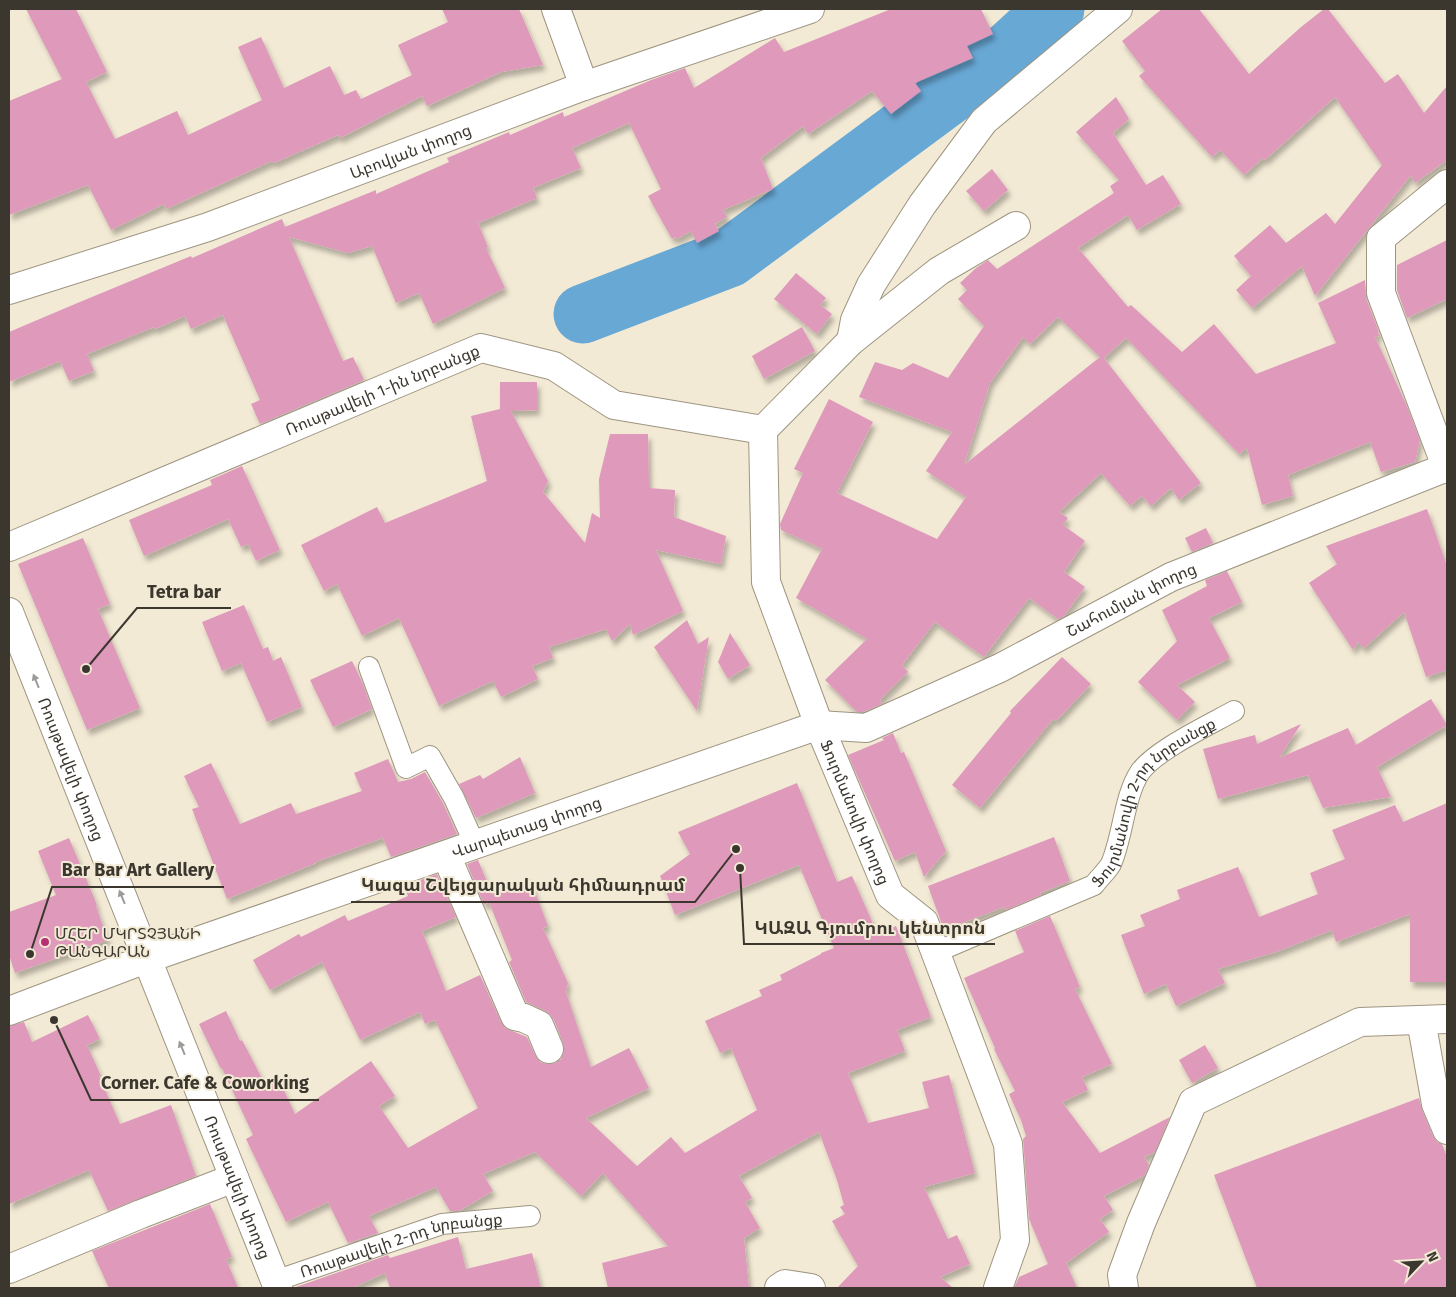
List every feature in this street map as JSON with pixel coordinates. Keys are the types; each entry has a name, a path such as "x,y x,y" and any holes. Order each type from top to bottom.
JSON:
{"street":[{"path":"556,9 584,86"},
{"name":"Աբովյան փողոց","path":"9,290 208,227 779,14 810,9"},
{"path":"851,341 855,320 871,285 922,205 984,121 1118,9"},
{"path":"1447,184 1381,238 1382,293 1447,468"},
{"path":"763,430 851,341 939,271 1016,226"},
{"name":"Ռուսթավելի 1-ին նրբանցք","path":"9,547 482,348 554,366 614,405 763,430"},
{"name":"Ֆուրմանովի փողոց","path":"763,430 766,582 819,725 890,894 924,922 1008,1144 1015,1240 998,1288"},
{"name":"Շահումյան փողոց","path":"819,725 866,728 1000,668 1171,577 1447,468"},
{"name":"Ռուսթավելի փողոց","path":"9,612 276,1285"},
{"name":"Վարպետաց փողոց","path":"9,1011 146,960 819,725"},
{"path":"446,855 515,1016 539,1025 549,1049"},
{"path":"1124,1288 1122,1275 1141,1224 1193,1102 1360,1022 1434,1019 1436,1104 1447,1130"},
{"path":"9,1269 234,1178"},
{"path":"780,1288 785,1284 810,1288"}],"lane":[{"path":"369,667 406,768 430,756 454,798 475,845"},
{"name":"Ֆուրմանովի 2-րդ նրբանցք","path":"936,952 1094,885 1110,865 1132,790 1141,772 1158,755 1188,736 1234,712"},
{"name":"Ռուսթավելի 2-րդ նրբանցք","path":"276,1285 442,1224 530,1216"}],"building":[{"path":"26,9 76,9 107,72 86,82 115,139 177,111 188,135 262,100 238,47 261,37 284,88 330,66 344,95 356,90 361,99 412,75 398,45 448,22 442,9 519,9 543,65 501,72 427,106 422,96 340,138 338,135 274,163 272,161 166,209 164,204 111,230 88,185 9,215 9,101 62,79"},
{"path":"891,9 981,9 993,34 967,46 973,58 915,83 921,91 891,114 872,91 808,134 803,126 761,158 773,189 723,210 727,217 715,224 719,231 697,243 691,231 677,239 675,237 672,239 648,196 661,189 629,123 572,148 581,168 533,188 537,198 478,223 488,247 486,248 505,288 433,324 419,293 396,303 372,246 348,253 289,237 343,361 353,357 364,380 260,424 251,404 260,400 223,315 191,329 185,316 87,354 94,371 69,381 60,361 9,382 9,332 75,304 191,256 192,258 282,219 285,227 376,190 376,194 449,162 447,158 509,132 510,135 563,112 564,117 651,80 685,68 694,88 775,38 784,52"},
{"path":"1162,9 1199,9 1249,74 1301,27 1324,9 1328,9 1385,83 1398,74 1424,113 1447,86 1447,160 1415,183 1411,175 1315,296 1302,266 1252,308 1236,290 1251,276 1234,256 1270,225 1286,243 1326,213 1335,224 1382,165 1335,97 1265,160 1263,158 1244,175 1220,150 1212,157 1139,76 1145,71 1122,41"},
{"path":"1116,97 1129,119 1113,133 1146,185 1163,175 1181,204 1137,230 1128,215 1078,248 1128,307 1131,305 1182,352 1214,324 1256,374 1336,343 1318,303 1365,280 1366,298 1379,332 1379,336 1375,337 1406,404 1420,440 1415,462 1381,472 1370,442 1288,475 1293,496 1262,505 1247,448 1239,454 1126,338 1104,358 1201,483 1179,500 1171,488 1151,506 1142,496 1130,506 1101,473 1059,512 1068,518 1063,525 1085,541 1064,572 1085,587 1064,616 1058,619 1029,598 984,657 935,622 902,665 908,672 880,700 882,704 863,712 857,712 825,680 867,639 796,598 822,549 781,530 780,524 803,473 794,469 829,399 873,422 837,493 937,539 966,497 926,471 952,432 859,397 875,362 902,370 913,363 948,378 984,326 958,299 967,290 960,283 988,260 997,269 1114,193 1110,186 1119,180 1076,132","holes":["1058,317 1100,357 964,465 990,383 1023,337 1030,344"]},
{"path":"992,169 1008,190 984,211 966,191"},
{"path":"1447,240 1447,299 1407,318 1397,290 1397,265"},
{"path":"796,273 826,298 820,305 832,314 817,334 774,299"},
{"path":"802,327 815,351 764,379 752,356"},
{"path":"500,382 537,382 537,410 511,411 548,481 543,492 585,543 592,513 600,518 599,479 610,434 648,434 649,488 675,490 674,517 726,536 721,564 656,550 683,611 633,635 630,624 612,641 606,629 549,647 553,658 532,666 538,679 501,697 493,681 439,706 399,618 362,636 337,584 324,591 301,545 377,507 385,523 487,481 471,416 500,409"},
{"path":"242,466 280,550 256,561 248,544 241,547 228,519 144,556 129,520 212,485 210,480"},
{"path":"1427,509 1447,566 1447,670 1426,677 1404,612 1364,648 1358,642 1353,650 1309,583 1337,564 1326,546"},
{"path":"1206,528 1213,543 1192,552 1185,538"},
{"path":"83,538 110,604 98,609 140,708 87,730 18,564"},
{"path":"1227,571 1242,602 1209,618 1230,658 1177,685 1195,702 1177,720 1138,682 1177,641 1162,610 1207,586 1205,580"},
{"path":"244,605 263,649 268,647 273,661 281,657 302,707 267,722 241,663 222,671 202,622"},
{"path":"687,620 698,644 709,637 697,711 654,647"},
{"path":"730,633 750,665 728,679 718,662"},
{"path":"1062,657 1091,684 1056,721 1053,719 980,808 952,785 1011,713 1010,711"},
{"path":"352,661 372,709 333,727 310,680"},
{"path":"1431,699 1447,725 1377,767 1391,797 1323,808 1308,775 1218,799 1203,749 1255,735 1257,744 1301,724 1279,758 1348,728 1356,745"},
{"path":"893,733 901,753 904,752 946,851 924,877 915,852 895,861 848,755 884,740 882,738"},
{"path":"520,757 535,793 476,818 459,784 480,775 483,779"},
{"path":"388,759 398,782 411,779 425,772 443,803 457,834 391,857 383,838 315,862 227,899 192,809 199,807 184,776 211,763 240,824 291,803 296,814 362,791 354,773"},
{"path":"797,783 837,882 852,876 877,933 896,926 931,1017 897,1030 905,1051 848,1073 868,1123 929,1108 922,1082 949,1075 975,1173 924,1187 948,1239 957,1235 970,1264 940,1277 953,1288 837,1288 858,1266 832,1221 845,1214 840,1207 844,1205 819,1132 739,1176 752,1198 745,1202 760,1228 744,1238 749,1288 608,1288 602,1263 668,1246 603,1173 581,1196 535,1152 483,1174 493,1191 459,1211 450,1211 436,1187 369,1216 378,1233 348,1243 328,1202 286,1222 246,1139 253,1135 199,1024 226,1011 240,1041 242,1040 266,1086 279,1080 295,1114 371,1061 395,1096 379,1106 408,1148 478,1108 435,1020 425,1024 420,1012 360,1040 322,962 270,990 253,960 299,934 301,937 345,915 348,921 408,896 404,886 437,874 456,917 422,931 446,991 480,975 505,1028 527,1037 540,1062 547,1064 555,1063 561,1059 564,1051 563,1043 553,1018 546,1011 526,1002 509,962 512,960 489,902 484,905 467,864 478,860 492,894 530,879 548,926 543,928 568,983 566,992 591,1067 629,1048 649,1088 586,1118 637,1166 671,1137 685,1153 757,1110 731,1048 720,1053 705,1021 762,996 759,990 782,980 780,975 834,948 799,865 675,915 660,876 690,854 678,832"},
{"path":"1447,803 1447,982 1410,982 1410,914 1336,942 1332,930 1276,952 1218,969 1225,983 1176,1006 1166,984 1144,994 1121,935 1145,926 1140,915 1180,899 1177,890 1238,867 1259,917 1318,894 1310,873 1345,859 1332,830 1395,805 1403,822"},
{"path":"1054,837 1070,881 1006,910 1004,907 944,930 928,886"},
{"path":"69,838 97,905 108,940 15,973 9,955 9,912 56,895 38,851"},
{"path":"1050,916 1080,987 1075,989 1112,1064 1082,1077 1088,1090 1062,1102 1100,1153 1170,1117 1155,1152 1144,1157 1149,1165 1145,1175 1104,1196 1113,1210 1100,1219 1109,1232 1066,1263 1077,1288 1014,1288 1019,1277 1048,1264 1029,1219 1023,1139 1026,1136 1009,1094 1015,1091 994,1049 964,978 1024,952 1015,931"},
{"path":"88,1015 100,1039 87,1045 120,1124 171,1105 196,1176 108,1211 89,1170 9,1204 9,1026 24,1022 32,1042"},
{"path":"1205,1045 1218,1068 1192,1083 1179,1060"},
{"path":"1419,1098 1433,1136 1437,1142 1442,1144 1447,1157 1447,1288 1257,1288 1214,1175"},
{"path":"210,1204 232,1257 226,1259 238,1288 109,1288 92,1251"},
{"path":"458,1237 466,1269 532,1253 541,1288 390,1288 385,1273 352,1288 293,1288 388,1255 390,1258"}],"waterway":[{"path":"583,314 729,258 1010,50 1055,9"}],"place":[{"name":"Tetra bar","path":"86,669"},
{"name":"Կազա Շվեյցարական հիմնադրամ","path":"736,849"},
{"name":"ԿԱԶԱ Գյումրու կենտրոն","path":"740,868"},
{"name":"ՄՀԵՐ ՄԿՐՏՉՅԱՆԻ ԹԱՆԳԱՐԱՆ","path":"45,942"},
{"name":"Bar Bar Art Gallery","path":"30,954"},
{"name":"Corner. Cafe & Coworking","path":"54,1020"}]}
